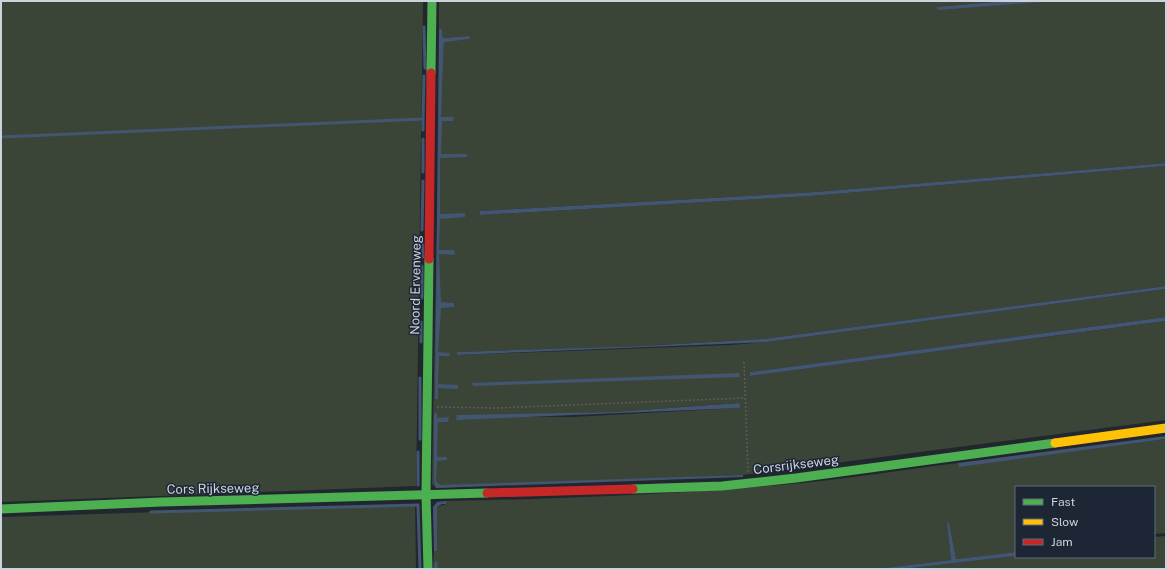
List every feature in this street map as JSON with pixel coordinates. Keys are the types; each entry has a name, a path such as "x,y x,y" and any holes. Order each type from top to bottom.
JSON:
{"street":[{"name":"Noord Ervenweg","path":"428,569 426,494 432,1"},
{"name":"Corsrijkseweg","path":"426,494 749,483 1166,428"},
{"name":"Cors Rijkseweg","path":"1,509 426,494"}],"path":[{"path":"744,362 749,483"},
{"path":"427,406 496,408 745,398"}],"green space":[{"path":"1,1 423,1 416,486 1,502"},
{"path":"439,1 1004,1 937,7 1053,1 1166,1 1166,163 815,192 480,211 480,215 811,196 1166,166 1166,286 763,339 643,346 458,352 457,355 731,345 767,342 1166,289 1166,317 750,372 751,376 1166,321 1166,420 743,475 436,488 432,484 432,479 439,117 442,91 444,41 469,39 469,36 443,38 442,29 439,29","holes":["738,403 739,408 572,417 457,416 613,412"]},
{"path":"1166,439 1166,533 1155,534 1155,486 1015,486 1015,552 956,559 949,523 947,524 951,560 876,569 433,569 434,551 437,550 437,507 446,504 446,501 535,499 758,487 822,481 958,463 959,466"},
{"path":"415,504 416,569 1,569 1,517"},
{"path":"1166,536 1166,569 903,569 1015,556 1015,558 1155,558 1155,537"}],"water":[{"path":"1004,1 1053,1 938,10 937,7"},
{"path":"439,29 442,29 443,38 469,36 470,39 444,42 441,117 454,117 453,121 442,121 441,154 467,154 467,157 440,158 440,214 465,213 465,217 440,219 439,250 454,250 455,255 439,254 441,302 454,303 454,307 441,308 438,352 450,353 449,356 439,356 438,384 458,385 458,389 438,388 438,399 435,399"},
{"path":"1166,163 1166,166 811,196 480,215 480,211 815,192"},
{"path":"1166,286 1166,289 767,342 457,355 457,352 643,346 763,339"},
{"path":"1166,317 1166,321 750,376 750,372"},
{"path":"739,373 740,377 473,386 472,383"},
{"path":"739,403 740,408 456,420 457,415 613,412"},
{"path":"437,412 437,418 449,417 448,422 438,422 437,457 447,457 447,460 437,461 436,481 440,485 743,475 743,477 436,488 434,482 434,414"},
{"path":"1166,436 1166,439 959,467 958,463"},
{"path":"446,501 446,504 442,504 437,507 437,551 434,551 433,507 437,502"},
{"path":"949,522 956,559 1015,552 1015,556 903,569 876,569 951,560 947,524"}],"waterway":[{"path":"424,27 425,68"},
{"path":"1,137 423,119 424,76"},
{"path":"423,119 423,130"},
{"path":"423,139 423,172"},
{"path":"422,230 423,181"},
{"path":"422,238 423,257"},
{"path":"422,266 422,298"},
{"path":"421,322 421,342"},
{"path":"420,378 420,439"},
{"path":"418,452 418,485"},
{"path":"151,512 418,505 420,569"},
{"path":"436,563 436,569"}],"traffic: fast":[{"path":"431,73 432,1"},
{"path":"428,569 426,495 429,259"},
{"path":"633,489 722,486 796,478 1055,443"},
{"path":"1,509 161,502 487,493"}],"traffic: slow":[{"path":"1055,443 1166,428"}],"traffic: jam":[{"path":"429,259 431,73"},
{"path":"487,493 633,489"}]}
